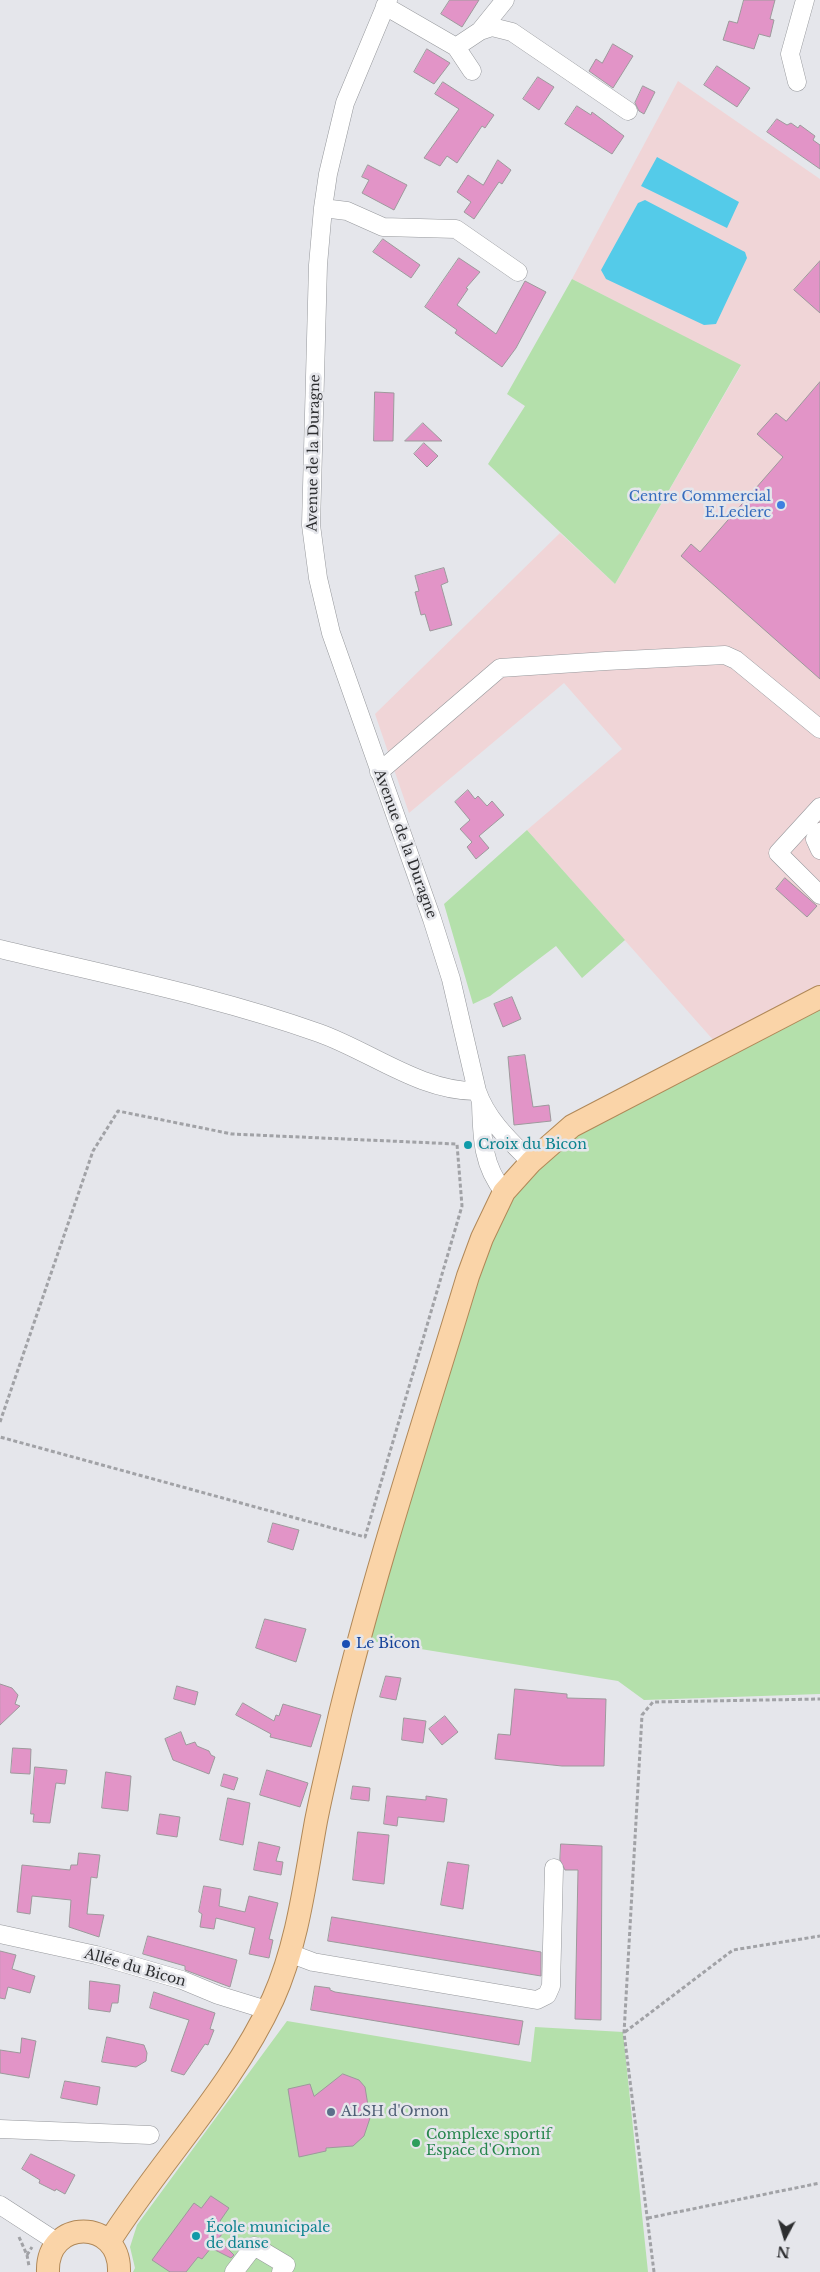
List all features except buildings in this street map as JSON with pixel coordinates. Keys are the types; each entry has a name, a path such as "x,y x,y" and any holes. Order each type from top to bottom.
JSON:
{"main road":[{"path":"109,2242 234,2068 267,2010 289,1953 329,1760 357,1645 468,1276 482,1238 504,1192 531,1162 572,1126 820,997"},
{"path":"48,2272 48,2262 57,2242 66,2235 83,2231 100,2235 109,2242 116,2251 119,2272"}],"street":[{"path":"480,32 505,0"},
{"path":"797,82 790,54 805,0"},
{"path":"386,3 456,47 474,65"},
{"name":"Avenue de la Duragne","path":"386,3 345,103 330,165 323,208 318,275 311,525 318,578 331,633 432,919 451,979 479,1097 482,1143 495,1180 504,1192"},
{"path":"456,47 492,27 512,32 628,111"},
{"path":"323,208 347,211 383,227 422,226 456,229 518,272"},
{"path":"380,772 500,668 606,660 725,656 736,660 820,729"},
{"path":"818,889 778,853 820,807"},
{"path":"820,832 815,839 820,850"},
{"path":"0,949 227,1004 320,1033 424,1080 479,1097"},
{"name":"Avenue de la Duragne","path":"479,1097 503,1135 531,1162"},
{"path":"289,1953 312,1962 537,2000 547,1995 550,1986 554,1868"},
{"name":"Allée du Bicon","path":"0,1934 96,1955 182,1980 218,1995 267,2010"},
{"path":"0,2129 150,2135"},
{"path":"0,2205 57,2242"},
{"path":"234,2272 254,2246 288,2270"}],"path":[{"path":"0,1422 93,1151 118,1111 232,1134 457,1144 462,1206 365,1537 0,1436"},
{"path":"654,2272 624,2033 642,1715 653,1702 820,1699"},
{"path":"624,2033 733,1950 820,1936"},
{"path":"648,2218 820,2183"}],"shaded area":[{"path":"678,81 820,179 820,985 795,1002 715,1042 527,830 622,749 564,683 409,813 375,714 560,533 615,584 741,366 572,279"}],"green space":[{"path":"572,279 741,365 615,584 488,464 525,406 507,394"},
{"path":"527,830 625,940 582,978 556,946 490,996 473,1004 444,904"},
{"path":"820,997 820,1694 644,1700 618,1681 359,1639 496,1208 572,1126"},
{"name":"Complexe sportif Espace d'Ornon","path":"287,2021 531,2062 535,2027 623,2032 648,2272 133,2272 135,2268 130,2247 137,2225"}],"water":[{"path":"657,157 739,202 727,228 641,186"},
{"path":"645,200 745,252 747,258 716,324 704,325 606,279 601,270 638,203"}],"place":[{"name":"Centre Commercial E.Leclerc","path":"781,505"},
{"name":"Croix du Bicon","path":"468,1145"},
{"name":"Le Bicon","path":"346,1644"},
{"name":"ALSH d'Ornon","path":"331,2112"},
{"name":"Complexe sportif Espace d'Ornon","path":"416,2143"},
{"name":"École municipale de danse","path":"196,2236"}]}
